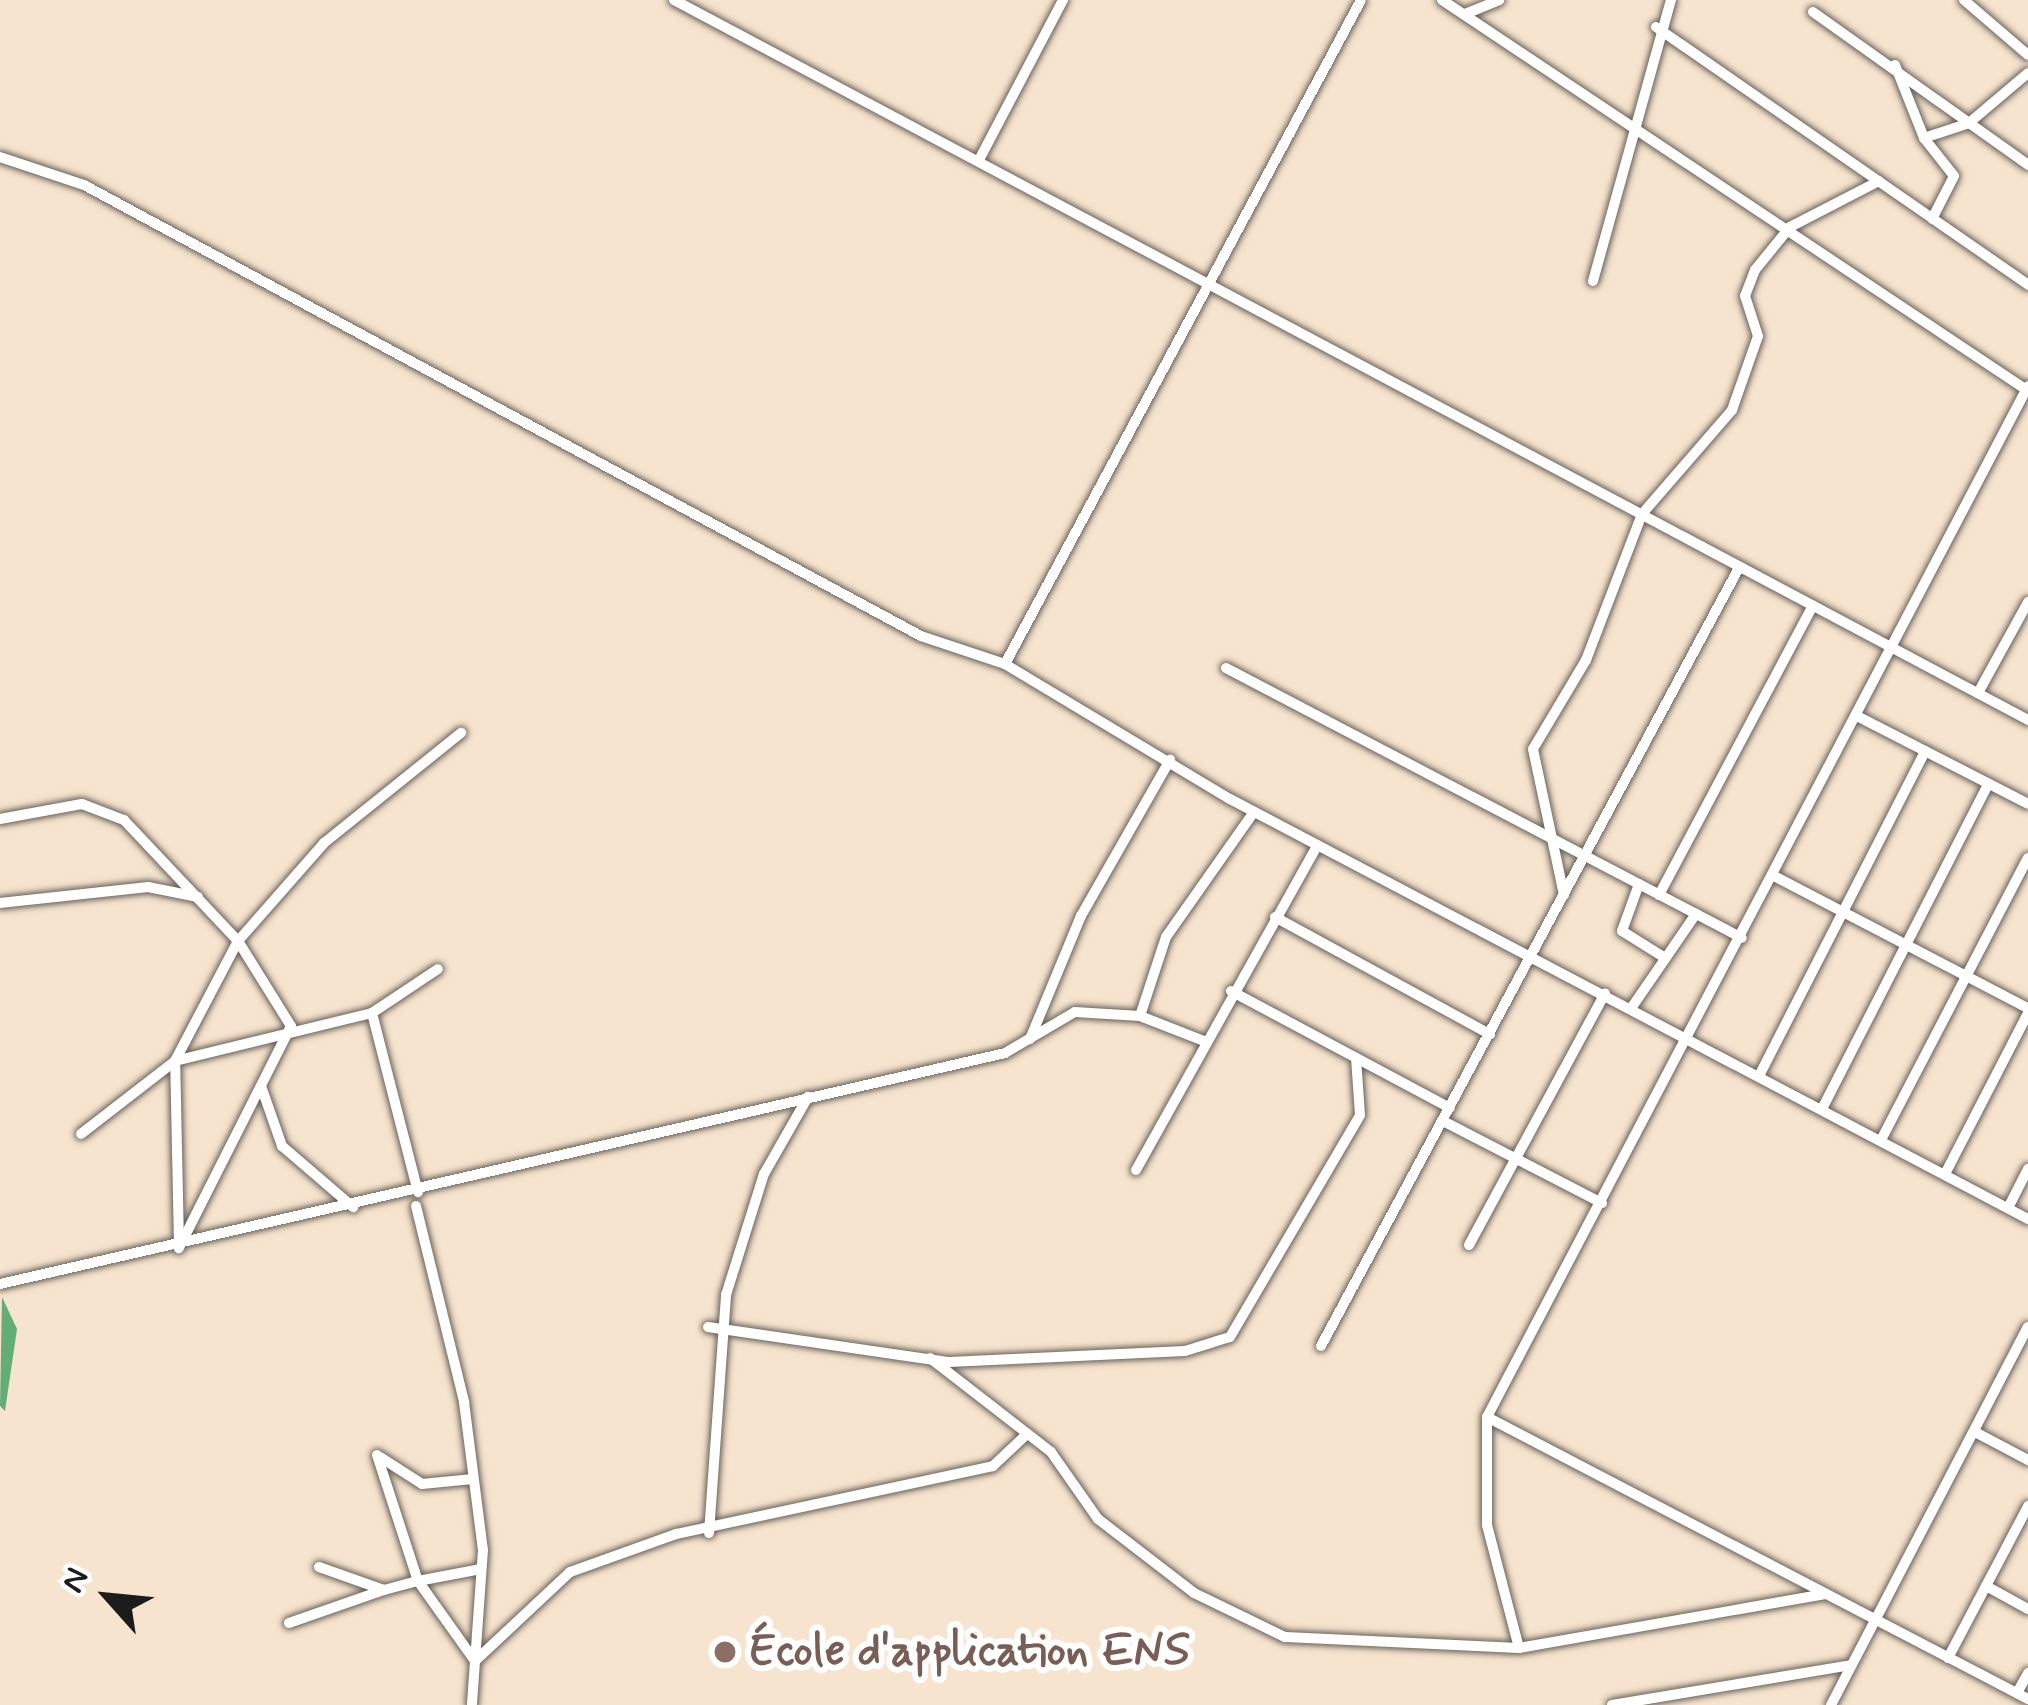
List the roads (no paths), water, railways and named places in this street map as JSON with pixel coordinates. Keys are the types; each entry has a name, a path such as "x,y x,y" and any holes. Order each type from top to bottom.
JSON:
{"street":[{"path":"674,0 2028,720"},
{"path":"979,160 1063,0"},
{"path":"1005,664 1361,0"},
{"path":"1442,0 1631,118 2027,389 1487,1417 1487,1525 1520,1648"},
{"path":"1465,14 1499,0"},
{"path":"1593,281 1656,27 1671,0"},
{"path":"1964,0 2028,55"},
{"path":"1813,12 1893,60 2028,166"},
{"path":"1656,27 2028,285"},
{"path":"1893,60 1924,138 1954,176 1932,219"},
{"path":"1924,138 1969,123 2028,74"},
{"path":"0,157 84,184 921,636 1005,664 1254,812 1533,954 2028,1219"},
{"path":"1564,895 1545,834 1533,749 1586,660 1642,514 1732,410 1758,335 1745,296 1790,227 1879,182"},
{"path":"1322,1346 1740,566"},
{"path":"1978,693 2028,602"},
{"path":"1659,895 1813,605"},
{"path":"1226,668 1742,938"},
{"path":"1857,716 2028,804"},
{"path":"179,1248 176,1061 238,941 324,843 461,733"},
{"path":"1759,1076 1925,751"},
{"path":"1030,1039 1081,916 1170,760"},
{"path":"1822,1109 1988,784"},
{"path":"0,819 82,804 124,820 238,941 291,1026"},
{"path":"1140,1016 1166,937 1254,812"},
{"path":"1136,1170 1231,991 1318,845"},
{"path":"1881,1140 2028,858"},
{"path":"148,887 166,865"},
{"path":"1774,875 2028,1011 1945,1174"},
{"path":"1639,884 1622,931 1665,958"},
{"path":"0,903 148,887 201,897"},
{"path":"1632,1007 1696,914"},
{"path":"1275,917 1490,1034"},
{"path":"81,1134 176,1061 291,1026 372,1013 439,970"},
{"path":"1231,991 1450,1108"},
{"path":"1469,1245 1605,992"},
{"path":"0,1283 179,1248 808,1097 1030,1039 1075,1012 1140,1016 1204,1042"},
{"path":"372,1013 418,1192"},
{"path":"179,1248 291,1026"},
{"path":"708,1327 930,1358 1184,1351 1230,1337 1360,1115 1356,1058"},
{"path":"261,1086 282,1146 353,1207"},
{"path":"709,1533 724,1329 764,1174 808,1097"},
{"path":"1443,1121 1601,1203"},
{"path":"2008,1208 2028,1168"},
{"path":"416,1206 473,1479 481,1569 472,1705"},
{"path":"1831,1705 2028,1327"},
{"path":"930,1358 1028,1434 1098,1519 1251,1624 1331,1645 1472,1638 1520,1648 1825,1594"},
{"path":"1487,1417 2023,1696 2028,1673"},
{"path":"1975,1432 2028,1460"},
{"path":"475,1661 570,1572 709,1533 993,1466 1028,1434"},
{"path":"473,1479 422,1484 377,1456 418,1581 475,1661"},
{"path":"1948,1658 2028,1506"},
{"path":"319,1567 384,1590"},
{"path":"290,1623 384,1590 481,1569"},
{"path":"1986,1586 2028,1609"},
{"path":"1612,1705 1664,1701 1852,1665"}],"place":[{"name":"École d'application ENS","path":"725,1652"}]}
